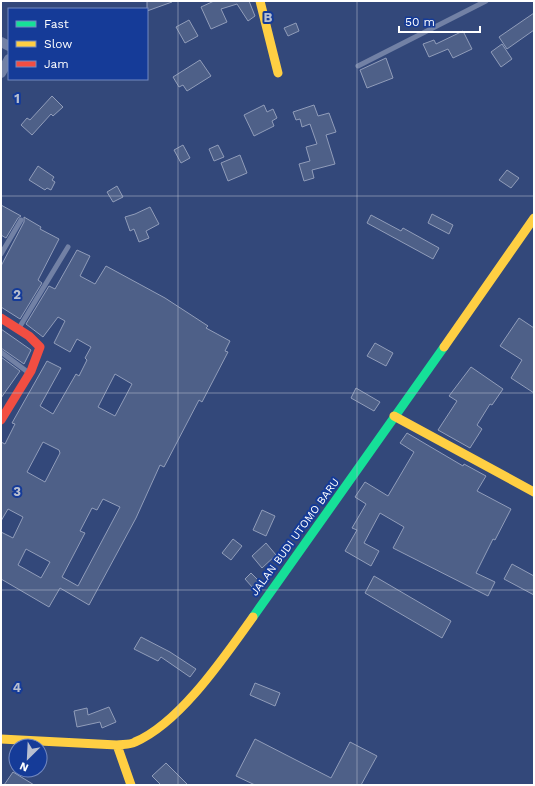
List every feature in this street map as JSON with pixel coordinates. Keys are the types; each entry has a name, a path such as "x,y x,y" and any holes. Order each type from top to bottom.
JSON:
{"street":[{"path":"260,1 278,73"},
{"path":"1,73 8,61"},
{"name":"JALAN BUDI UTOMO BARU","path":"1,740 117,745 134,743 162,726 177,712 218,665 366,459 394,416 534,218"},
{"path":"1,318 36,341 40,347 40,354 30,373 4,407 1,420"},
{"path":"394,416 533,490"},
{"path":"117,745 131,785"}],"lane":[{"path":"358,66 486,1"},
{"path":"1,254 22,220"},
{"path":"18,329 68,247"},
{"path":"1,352 30,373"}],"building":[{"path":"147,1 172,1 148,11"},
{"path":"214,1 249,1 255,16 248,21 237,4 221,9 227,22 211,29 201,7"},
{"path":"534,13 534,30 507,49 499,37"},
{"path":"189,20 198,36 185,43 176,27"},
{"path":"296,23 299,31 288,36 284,28"},
{"path":"463,31 472,49 453,58 448,49 429,57 423,44 434,40 436,44"},
{"path":"502,44 512,59 501,67 491,52"},
{"path":"386,58 393,78 367,88 360,70"},
{"path":"200,60 211,76 187,91 183,85 179,87 173,77"},
{"path":"52,96 63,107 53,116 51,114 32,135 21,125 27,118 30,120"},
{"path":"264,105 267,112 273,109 277,118 272,121 274,126 254,136 244,115"},
{"path":"314,105 318,116 329,113 336,132 326,135 335,164 312,170 314,178 304,181 299,164 310,161 306,147 317,144 310,124 302,127 300,119 296,120 293,112"},
{"path":"183,145 190,158 181,163 174,150"},
{"path":"218,145 224,157 214,161 209,149"},
{"path":"240,155 247,173 228,181 221,163"},
{"path":"38,166 54,177 52,180 55,182 51,190 47,188 45,190 29,180"},
{"path":"507,170 519,178 511,188 499,180"},
{"path":"117,186 123,197 113,202 107,192"},
{"path":"1,205 21,216 18,218 6,238 1,235"},
{"path":"150,207 159,224 146,231 149,238 139,242 134,229 130,231 125,217"},
{"path":"432,214 453,225 449,234 428,223"},
{"path":"371,215 401,231 403,228 439,248 433,259 367,223"},
{"path":"24,217 41,227 40,229 59,239 38,280 42,283 20,319 1,307 1,266 24,222"},
{"path":"77,250 90,256 80,276 95,284 106,266 165,298 208,326 206,328 230,341 225,351 228,352 202,402 199,400 164,467 160,465 136,518 89,605 60,588 49,607 1,579 1,532 13,538 23,517 8,509 1,521 1,442 5,444 15,424 12,423 47,361 61,368 40,406 53,414 76,374 79,376 87,360 85,358 91,347 77,339 70,352 54,343 65,321 58,317 43,337 26,324 49,286 55,289","holes":["115,374 132,384 115,416 98,407","43,442 59,450 60,453 45,482 27,472","103,499 120,507 78,586 62,577 85,533 80,531 92,508 97,510","26,549 50,562 41,578 18,565"]},
{"path":"519,318 534,328 534,393 511,378 522,360 500,346"},
{"path":"1,329 31,350 24,364 1,348"},
{"path":"375,343 393,353 386,366 367,356"},
{"path":"1,357 20,371 1,398"},
{"path":"471,367 503,389 492,405 490,404 477,425 482,429 470,448 438,430 457,401 449,396"},
{"path":"356,388 380,402 374,411 351,398"},
{"path":"407,433 463,466 464,464 486,476 477,491 511,509 495,540 493,539 476,573 495,582 488,596 393,548 404,527 380,513 364,543 379,551 371,566 345,551 357,530 352,528 366,504 355,497 365,482 388,496 414,452 400,443"},
{"path":"262,510 275,516 266,536 253,530"},
{"path":"233,539 242,546 231,560 222,553"},
{"path":"266,543 276,555 262,568 252,556"},
{"path":"512,564 534,576 534,595 504,579"},
{"path":"251,573 260,582 253,588 245,579"},
{"path":"374,576 451,621 442,638 365,593"},
{"path":"141,637 170,652 196,669 190,677 161,657 158,661 134,649"},
{"path":"255,683 280,693 275,706 250,695"},
{"path":"109,707 116,722 102,728 100,722 77,727 74,711 87,708 88,715"},
{"path":"255,739 331,778 350,742 377,756 361,785 255,785 236,776"},
{"path":"166,763 188,785 161,785 152,776"},
{"path":"9,778 23,778 34,785 4,785"}],"traffic: fast":[{"path":"253,617 444,347"}],"traffic: slow":[{"path":"260,1 278,73"},
{"path":"444,347 534,218"},
{"path":"394,416 534,492"},
{"path":"1,739 117,745 133,743 152,733 185,704 215,669 253,617"},
{"path":"117,745 131,785"}],"traffic: jam":[{"path":"1,318 29,336 40,347 31,371 1,420"}]}
